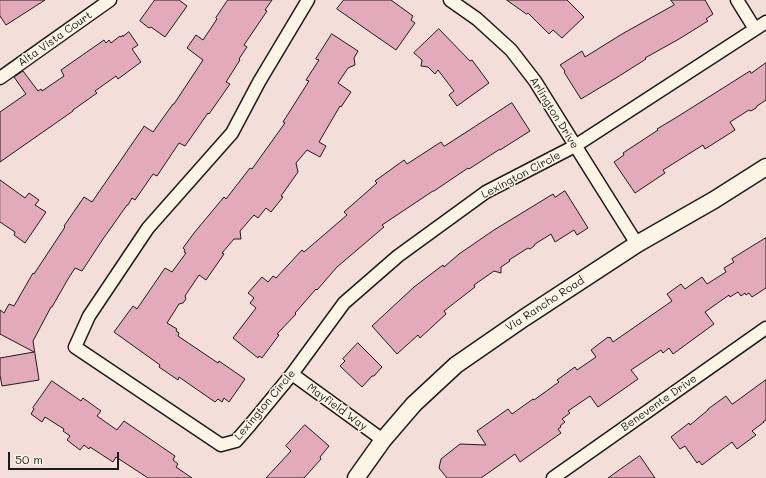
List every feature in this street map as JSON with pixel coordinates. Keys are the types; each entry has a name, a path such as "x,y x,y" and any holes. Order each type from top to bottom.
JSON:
{"street":[{"name":"Alta Vista Court","path":"0,78 110,0"},
{"name":"Lexington Circle","path":"308,0 259,82 232,133 148,228 88,316 75,347 221,445 236,441 292,374 344,303 398,256 486,192 575,146 766,22"},
{"name":"Arlington Drive","path":"450,0 477,19 511,50 535,81 637,244"},
{"path":"737,0 755,29"},
{"name":"Via Rancho Road","path":"356,478 383,440 414,404 456,365 524,318 637,244 714,200 766,167"},
{"name":"Benevente Drive","path":"557,477 766,328"},
{"name":"Mayfield Way","path":"292,374 383,440"}],"building":[{"path":"0,0 45,0 6,25 0,16"},
{"path":"155,0 179,0 187,6 165,37 140,21"},
{"path":"228,0 272,0 265,10 267,11 244,45 247,47 226,82 230,84 185,146 179,143 157,176 153,174 135,200 132,198 82,271 75,268 51,307 33,341 39,380 2,386 0,375 0,358 34,352 0,334 0,310 4,313 9,304 14,306 33,273 34,274 84,197 92,202 144,126 153,132 174,104 203,60 187,48 196,35 203,40"},
{"path":"344,0 391,0 413,16 411,20 415,23 396,50 337,9"},
{"path":"507,0 567,0 584,17 562,38 553,30 549,34 528,13 527,14"},
{"path":"671,0 705,0 713,14 706,19 708,21 645,58 646,59 581,99 560,65 582,51 585,57 674,5"},
{"path":"439,29 470,61 472,60 489,83 457,106 449,95 454,91 438,70 435,74 428,67 421,66 422,60 414,53"},
{"path":"129,32 138,45 132,49 141,62 118,79 116,76 95,91 97,93 73,111 0,162 0,112 26,94 14,77 23,71 38,91 41,89 42,91 64,76 61,70 104,40 106,43 109,40 111,43 120,36 121,37"},
{"path":"332,34 358,51 354,58 355,65 348,68 338,83 351,92 341,107 340,106 319,142 326,146 320,157 307,150 296,163 298,172 281,196 283,197 271,212 266,208 258,218 254,215 240,231 241,239 234,239 222,253 224,254 206,280 199,275 185,296 186,299 183,303 179,304 167,323 177,329 176,331 179,333 178,336 245,379 229,402 224,398 222,402 218,399 215,402 179,377 178,380 159,367 160,365 114,332 133,306 137,309 165,268 172,272 186,253 184,252 185,250 183,248 194,233 224,197 226,199 250,168 252,169 285,123 283,122 309,81 306,80 319,60 316,59"},
{"path":"766,63 766,100 756,108 751,111 749,110 730,122 735,130 705,149 703,145 663,170 665,173 635,193 614,162 624,155 623,153 658,130 657,129 750,71 751,73"},
{"path":"512,103 530,131 469,169 468,168 382,225 384,227 337,267 317,290 316,289 295,313 296,314 277,334 279,335 262,358 259,356 258,358 233,338 256,308 250,303 254,298 248,293 262,277 268,282 273,276 276,278 302,250 304,252 347,215 344,212 377,183 375,181 404,160 407,164 441,142 444,146"},
{"path":"0,180 25,198 29,193 39,200 35,205 46,212 25,243 14,235 15,232 0,222"},
{"path":"565,191 588,228 577,235 574,230 555,242 551,234 530,249 528,248 509,260 510,261 501,267 501,273 494,271 474,285 475,287 444,311 446,314 420,338 418,335 397,354 372,326 414,287 443,265 444,267 459,254 494,230 553,194 555,197"},
{"path":"766,238 766,288 752,297 749,293 746,295 745,293 741,296 738,292 730,297 729,295 705,312 714,324 673,354 669,348 663,353 661,350 631,370 638,379 598,407 590,396 568,411 570,413 562,419 565,422 558,429 561,433 520,462 515,454 481,478 447,478 439,468 441,459 460,444 486,445 477,431 508,409 512,414 559,382 557,380 575,367 577,370 596,357 591,350 608,337 610,337 613,342 672,301 667,294 681,284 685,289 702,277 707,284 726,272 724,268 734,262 732,259"},
{"path":"358,343 382,367 362,387 340,366 345,361 343,359"},
{"path":"766,380 766,420 752,431 756,435 737,449 732,442 702,465 699,461 697,463 685,446 680,449 671,437 689,423 690,425 726,396 732,404"},
{"path":"52,381 81,401 83,398 101,411 97,416 117,430 124,421 175,456 173,460 178,464 176,467 192,478 148,478 116,457 113,462 90,447 89,449 84,445 80,450 67,440 70,436 63,431 64,429 45,417 42,422 31,414 34,409 33,408"},
{"path":"305,425 329,446 320,457 321,459 304,478 266,478 291,451 286,446"},
{"path":"640,456 655,478 608,478 629,463"}]}
